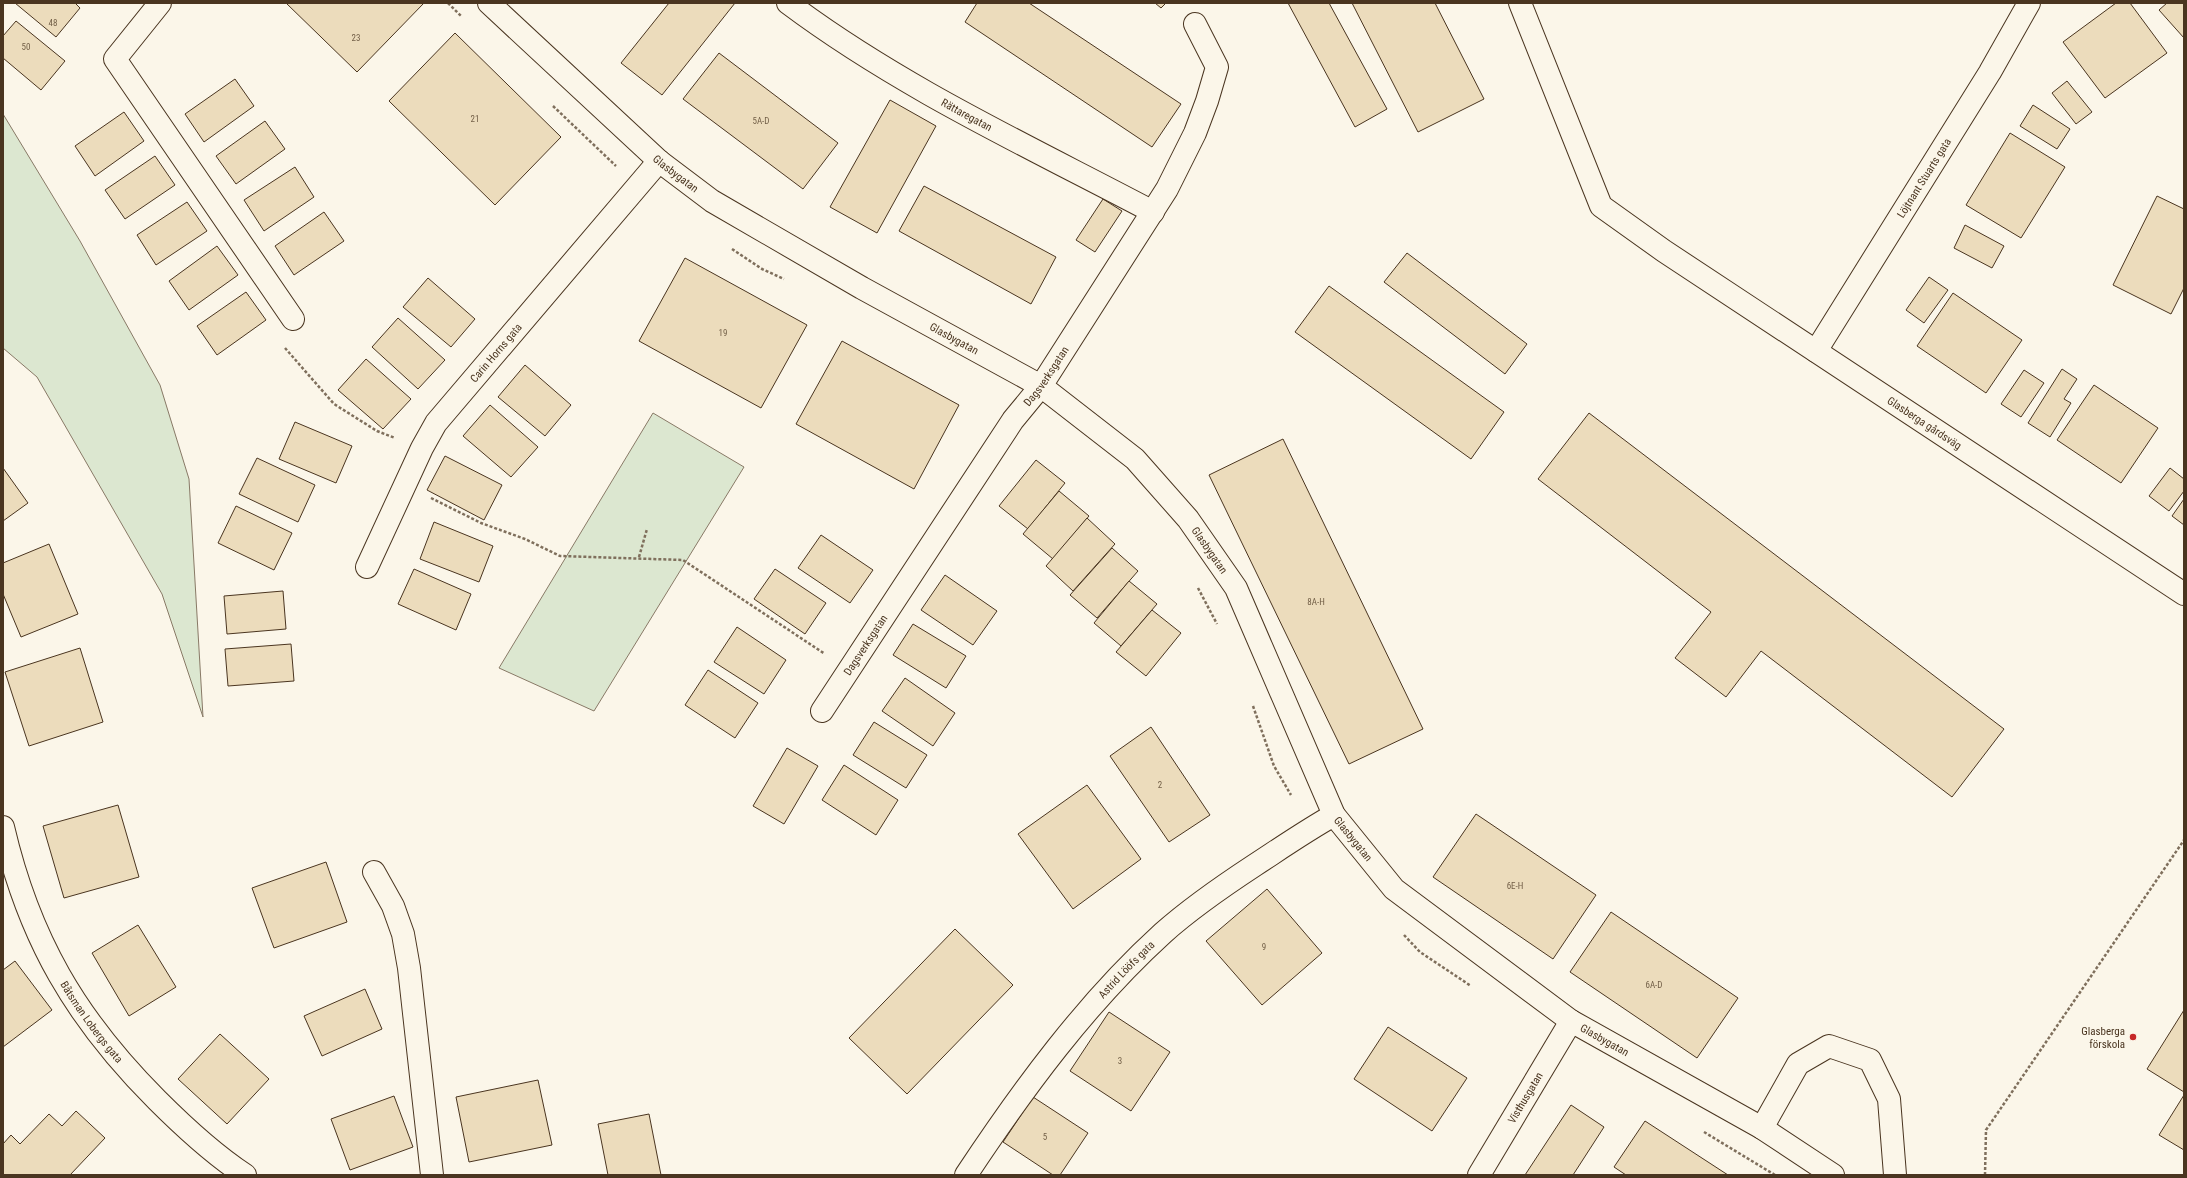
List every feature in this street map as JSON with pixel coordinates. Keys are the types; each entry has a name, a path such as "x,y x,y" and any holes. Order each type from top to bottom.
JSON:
{"street":[{"path":"160,3 115,59 293,319"},
{"name":"Glasbygatan","path":"489,3 659,161 712,201 862,288 1041,386 1135,459 1188,519 1236,588 1334,814 1394,889 1571,1021 1762,1128 1833,1175"},
{"name":"Rättaregatan","path":"788,3 813,22 894,73 947,103 1153,212"},
{"name":"Glasberga gårdsväg","path":"1520,3 1600,206 1664,251 1816,352 2184,594"},
{"name":"Löjtnant Stuarts gata","path":"1816,352 1990,72 2029,3"},
{"name":"Dagsverksgatan","path":"822,711 1012,420 1041,386 1153,212 1195,133 1208,102 1217,67 1195,24"},
{"name":"Carin Horns gata","path":"367,567 422,448 436,422 659,161"},
{"name":"Astrid Lööfs gata","path":"966,1175 1039,1073 1075,1027 1121,975 1163,933 1197,905 1334,814"},
{"name":"Båtsman Lobergs gata","path":"3,827 20,890 33,924 64,986 86,1019 110,1050 169,1112 214,1152 245,1175"},
{"path":"374,872 393,906 403,934 409,968 432,1175"},
{"name":"Visthusgatan","path":"1479,1175 1571,1021"},
{"path":"1762,1128 1798,1064 1829,1046 1870,1060 1889,1100 1895,1175"}],"path":[{"path":"448,3 464,19"},
{"path":"552,105 637,186"},
{"path":"729,247 762,269 790,282"},
{"path":"293,319 284,348 334,404 377,432 422,448"},
{"path":"405,485 481,523 525,539 560,556 639,557 683,560 848,669"},
{"path":"639,557 647,529"},
{"path":"1195,582 1219,628"},
{"path":"1252,703 1274,766 1311,828"},
{"path":"1985,1175 1986,1130 2184,840"},
{"path":"1398,930 1420,952 1472,987"},
{"path":"1700,1129 1775,1175"}],"green space":[{"path":"3,114 80,241 160,385 189,479 203,717 162,594 37,377 3,348"},
{"path":"653,413 744,467 594,711 499,668"}],"building":[{"path":"15,3 75,3 80,8 56,37"},
{"path":"286,3 424,3 357,72"},
{"path":"669,3 735,3 662,95 621,63"},
{"path":"977,3 1029,3 1181,104 1152,147 965,22"},
{"path":"1155,3 1166,3 1161,8"},
{"path":"1288,3 1329,3 1387,109 1355,127"},
{"path":"1352,3 1435,3 1484,99 1418,132"},
{"path":"2116,3 2130,3 2167,53 2105,98 2063,42"},
{"path":"2167,3 2184,3 2184,38 2159,10"},
{"path":"16,21 65,61 41,90 3,58 3,36"},
{"path":"455,33 561,137 495,205 389,101"},
{"path":"719,53 838,143 803,189 683,99"},
{"path":"235,79 254,106 204,142 185,114"},
{"path":"2067,81 2092,112 2076,124 2052,93"},
{"path":"890,100 936,126 877,233 830,207"},
{"path":"2033,105 2070,129 2057,149 2020,126"},
{"path":"124,112 144,141 95,176 75,146"},
{"path":"265,121 285,149 236,184 216,156"},
{"path":"2010,133 2065,167 2021,238 1966,205"},
{"path":"155,156 175,185 125,219 105,190"},
{"path":"295,167 314,197 264,231 244,200"},
{"path":"924,186 1056,257 1031,304 899,231"},
{"path":"2157,196 2184,209 2184,288 2171,314 2113,285"},
{"path":"1103,199 1122,211 1095,252 1076,240"},
{"path":"187,202 207,231 156,265 137,235"},
{"path":"324,212 344,241 294,275 275,246"},
{"path":"1965,225 2004,246 1992,268 1954,248"},
{"path":"217,246 238,275 189,310 169,281"},
{"path":"1407,253 1527,344 1505,374 1384,282"},
{"path":"685,258 807,325 761,408 639,341"},
{"path":"1929,277 1948,290 1924,323 1906,310"},
{"path":"428,278 475,319 451,347 403,307"},
{"path":"1329,286 1504,412 1471,459 1295,332"},
{"path":"246,292 266,320 217,355 197,326"},
{"path":"1953,293 2022,340 1986,393 1917,346"},
{"path":"398,318 445,360 418,389 372,347"},
{"path":"842,341 959,405 914,489 796,424"},
{"path":"366,359 411,399 383,429 338,390"},
{"path":"525,365 571,405 545,436 498,397"},
{"path":"2062,369 2077,379 2064,399 2071,403 2050,437 2028,423"},
{"path":"2024,370 2044,383 2021,417 2001,404"},
{"path":"2094,385 2158,428 2121,483 2057,440"},
{"path":"490,405 538,447 511,477 463,436"},
{"path":"1589,413 2004,729 1952,797 1761,651 1726,697 1675,658 1711,612 1538,479"},
{"path":"295,422 352,446 336,483 279,459"},
{"path":"1283,439 1423,729 1349,764 1209,475"},
{"path":"445,456 502,485 484,520 427,490"},
{"path":"257,458 315,485 298,522 239,494"},
{"path":"1036,460 1065,483 1028,529 999,506"},
{"path":"3,468 28,503 3,521"},
{"path":"2170,468 2184,479 2184,491 2169,511 2149,496"},
{"path":"1059,491 1089,516 1053,559 1023,534"},
{"path":"2184,499 2184,525 2172,516"},
{"path":"236,506 292,533 274,570 218,543"},
{"path":"1087,518 1115,544 1073,591 1046,566"},
{"path":"434,522 493,546 479,582 420,559"},
{"path":"821,535 873,570 850,603 798,568"},
{"path":"49,544 78,614 21,637 3,594 3,563"},
{"path":"1112,548 1138,571 1097,618 1070,595"},
{"path":"414,569 471,594 456,630 398,604"},
{"path":"775,569 826,603 805,634 754,599"},
{"path":"945,575 997,611 973,645 921,610"},
{"path":"1129,581 1157,604 1121,646 1094,623"},
{"path":"283,591 286,629 227,634 224,596"},
{"path":"1152,610 1181,633 1146,676 1116,652"},
{"path":"913,624 966,656 946,688 893,655"},
{"path":"737,627 786,660 764,694 714,662"},
{"path":"291,644 294,681 228,686 225,649"},
{"path":"80,648 103,722 29,746 5,672"},
{"path":"708,670 758,703 735,738 685,705"},
{"path":"905,678 955,713 933,746 882,711"},
{"path":"874,722 927,755 906,788 853,755"},
{"path":"1151,727 1210,815 1169,842 1110,756"},
{"path":"787,748 818,766 784,824 753,806"},
{"path":"844,765 898,800 876,835 822,800"},
{"path":"1087,785 1141,859 1073,909 1018,834"},
{"path":"118,805 139,877 64,898 43,826"},
{"path":"1476,814 1596,895 1553,959 1433,877"},
{"path":"326,862 347,922 274,948 252,888"},
{"path":"1267,889 1322,953 1262,1005 1206,941"},
{"path":"1611,912 1738,998 1697,1058 1570,972"},
{"path":"138,925 176,987 129,1016 92,953"},
{"path":"955,929 1013,985 907,1094 849,1038"},
{"path":"15,961 52,1010 3,1047 3,970"},
{"path":"365,989 382,1029 322,1056 304,1016"},
{"name":"Glasberga förskola","path":"2184,1010 2184,1092 2147,1069"},
{"path":"1109,1012 1170,1052 1131,1111 1070,1071"},
{"path":"1388,1027 1467,1078 1432,1131 1354,1079"},
{"path":"220,1034 269,1079 227,1124 178,1079"},
{"path":"538,1080 552,1145 469,1162 456,1097"},
{"path":"2184,1095 2184,1150 2159,1135"},
{"path":"394,1096 413,1147 350,1170 331,1119"},
{"path":"1033,1097 1088,1133 1060,1175 1053,1175 1003,1142"},
{"path":"1571,1105 1604,1127 1573,1175 1525,1175"},
{"path":"76,1111 105,1138 70,1175 3,1175 3,1144 11,1135 20,1144 49,1114 62,1126"},
{"path":"649,1114 661,1175 608,1175 598,1124"},
{"path":"1645,1121 1728,1175 1626,1175 1614,1167"}],"place":[{"name":"Glasberga förskola","path":"2133,1037"}]}
